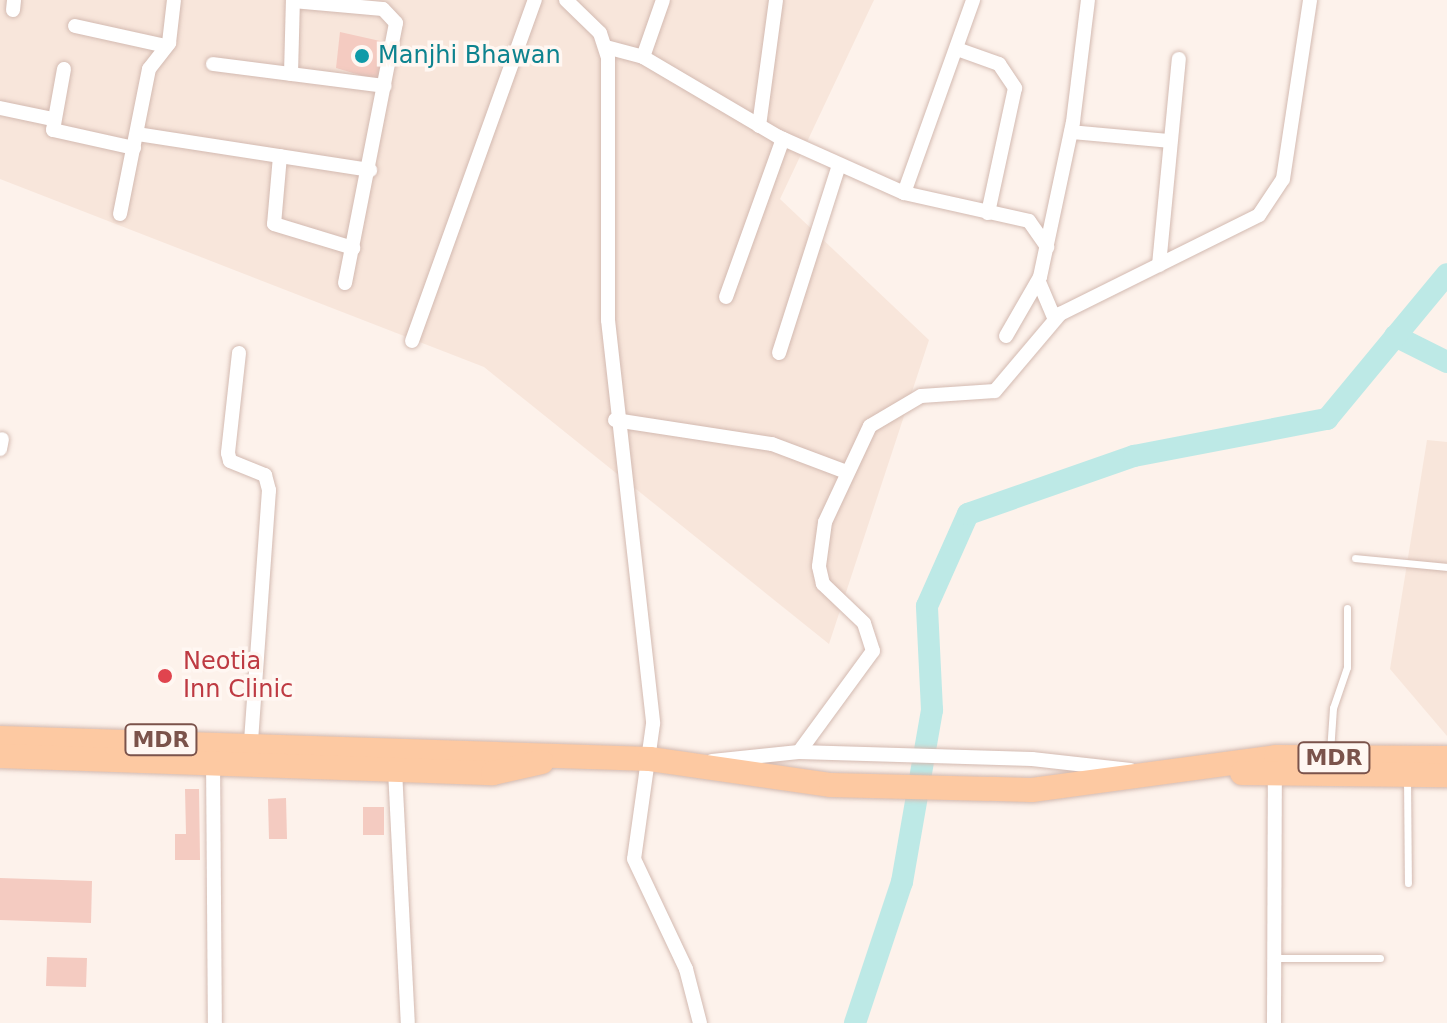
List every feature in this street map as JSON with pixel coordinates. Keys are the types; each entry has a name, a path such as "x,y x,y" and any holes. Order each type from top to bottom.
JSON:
{"main road":[{"name":"MDR","path":"0,738 213,749 321,759 493,764 528,771 544,761 650,759 703,762 831,785 1032,790 1158,777 1254,759 1447,758"},
{"name":"MDR","path":"0,756 213,749"},
{"name":"MDR","path":"353,759 395,770 441,762"},
{"name":"MDR","path":"1223,767 1275,774 1447,775"}],"street":[{"path":"120,214 149,69 166,46 174,0"},
{"path":"291,74 293,0 392,12 385,86 345,283"},
{"path":"412,341 535,0"},
{"path":"566,0 606,47 643,57 783,139 904,193 1029,221 1047,247"},
{"path":"643,57 663,0"},
{"path":"759,126 776,0"},
{"path":"904,193 973,0"},
{"path":"1006,336 1039,282 1071,132 1087,6 1074,0"},
{"path":"799,752 873,651 864,623 823,584 819,566 844,471 870,426 899,403 995,391 1010,381 1054,318 1259,215 1272,201 1292,135 1310,0"},
{"path":"75,26 166,46"},
{"path":"606,47 615,420 653,724 650,759 637,800 634,859 686,969 700,1023"},
{"path":"957,49 999,64 1015,88 988,213"},
{"path":"1159,265 1179,59"},
{"path":"213,64 385,86"},
{"path":"64,69 52,119 58,133 280,156 370,170"},
{"path":"0,108 52,119"},
{"path":"1071,132 1170,141"},
{"path":"726,297 783,139"},
{"path":"280,156 274,224 353,248"},
{"path":"779,353 839,165"},
{"path":"1039,282 1054,318"},
{"path":"239,353 228,453 230,461 265,475 269,490 250,753"},
{"path":"615,420 772,444 844,471"},
{"path":"213,749 215,1023"},
{"path":"703,762 799,752 1032,759 1158,777"},
{"path":"395,770 408,1023"},
{"path":"1274,1023 1275,774"}],"lane":[{"path":"1355,558 1447,567"},
{"path":"1330,758 1333,708 1347,667 1347,608"},
{"path":"1407,775 1408,883"},
{"path":"1276,958 1380,958"}],"shaded area":[{"path":"0,0 874,0 780,199 929,340 829,644 484,367 0,179"},
{"path":"1427,440 1447,442 1447,736 1390,669"}],"building":[{"name":"Manjhi Bhawan","path":"340,32 389,43 380,81 336,68"},
{"path":"185,789 199,789 200,860 175,860 175,834 186,834"},
{"path":"286,798 287,839 269,839 268,799"},
{"path":"363,807 384,807 384,835 363,835"},
{"path":"0,878 92,881 91,923 0,920"},
{"path":"47,957 87,958 86,987 46,986"}],"waterway":[{"path":"855,1023 902,882 932,710 927,606 968,514 1134,456 1327,419 1447,274"},
{"path":"1395,336 1447,362"}],"place":[{"name":"Manjhi Bhawan","path":"362,56"},
{"name":"Neotia Inn Clinic","path":"165,676"}]}
